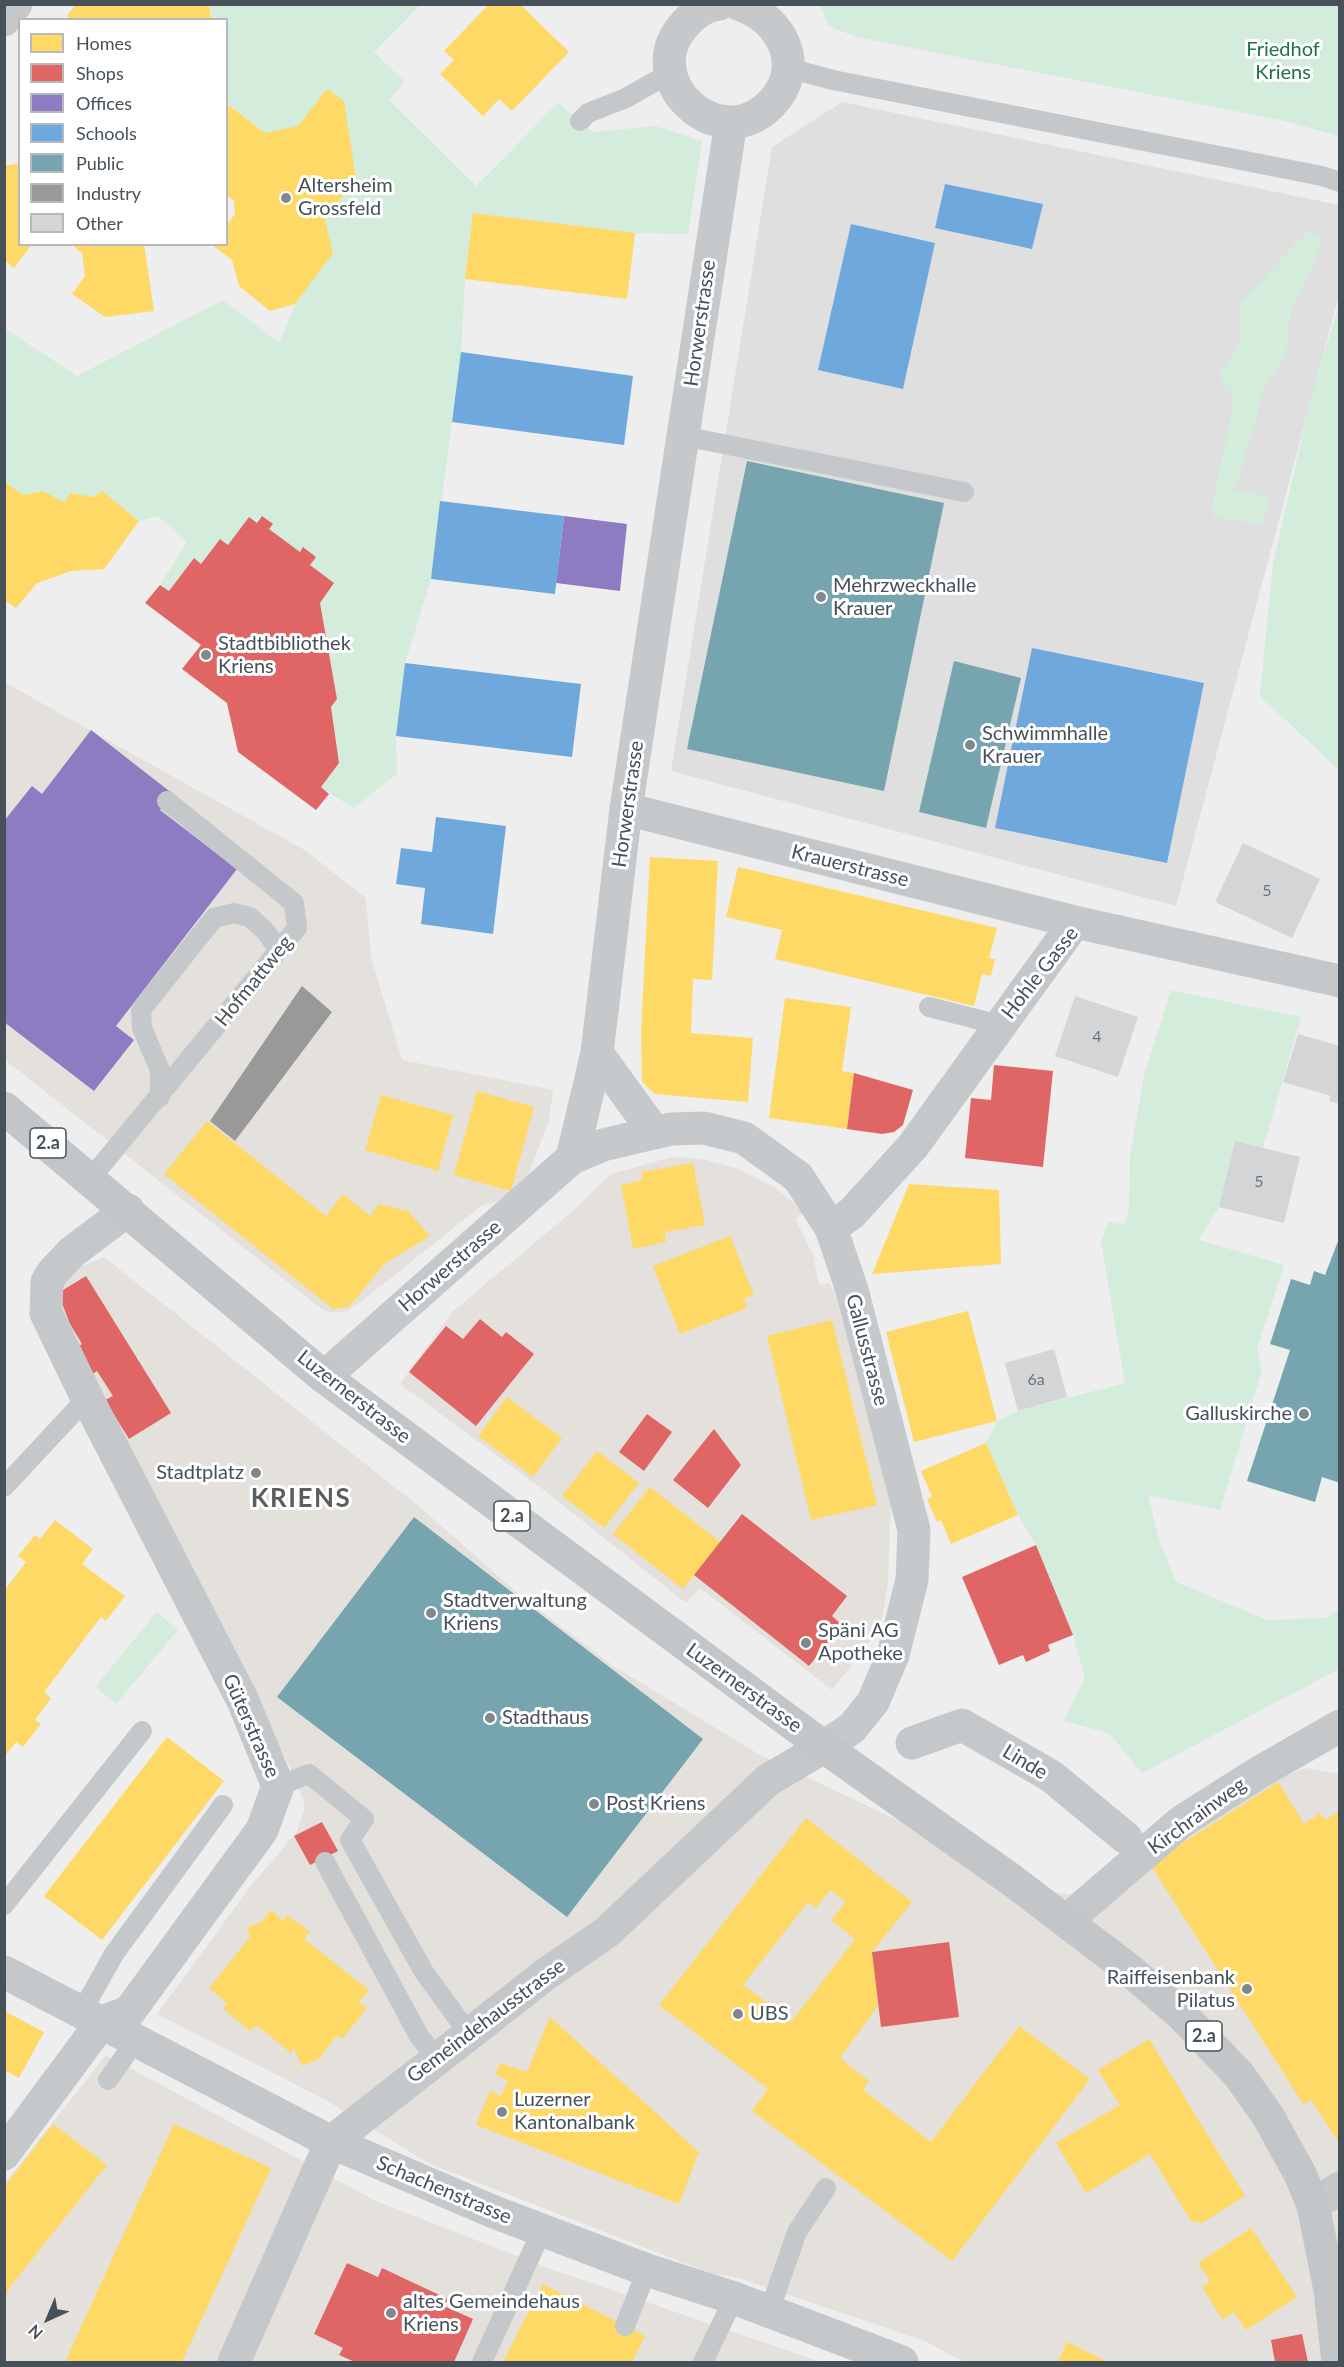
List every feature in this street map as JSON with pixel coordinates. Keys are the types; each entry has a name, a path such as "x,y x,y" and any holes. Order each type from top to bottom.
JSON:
{"main road":[{"name":"Luzernerstrasse","path":"4,1108 91,1178 324,1377 824,1747 1066,1921 1173,2006 1239,2075 1284,2142 1326,2197 1335,2290 1338,2362"}],"street":[{"path":"4,20 16,4"},
{"path":"697,8 678,31 670,51 670,72 677,93 691,109 710,119 731,122 760,113 772,103 783,87 788,68 785,45 774,25 752,6"},
{"name":"Horwerstrasse","path":"324,1377 572,1158 597,1053 626,809 731,122"},
{"name":"Krauerstrasse","path":"626,809 1075,922"},
{"name":"Hohle Gasse","path":"831,1228 852,1213 913,1146 1075,922 1340,981"},
{"path":"597,1053 655,1133"},
{"name":"Gallusstrasse","path":"572,1158 603,1145 671,1129 704,1128 744,1138 798,1177 831,1228 852,1290 914,1530 908,1599 889,1664 873,1702 852,1728 824,1747"},
{"name":"Güterstrasse","path":"92,2017 129,2012 262,1830 278,1786 243,1701 87,1398 46,1313 47,1282 72,1252 128,1210"},
{"name":"Linde","path":"912,1743 962,1725 1051,1776 1126,1838"},
{"name":"Kirchrainweg","path":"1066,1921 1181,1822 1258,1773 1340,1726"},
{"name":"Gemeindehausstrasse","path":"234,2362 331,2142 546,1974 607,1932 768,1780 824,1747"},
{"name":"Schachenstrasse","path":"4,1972 331,2142 494,2212 647,2270 734,2298 893,2361"},
{"path":"4,2154 92,2017"}],"lane":[{"path":"788,68 845,82 1322,176 1340,182"},
{"path":"579,121 588,113 626,98 670,72"},
{"path":"683,436 964,492"},
{"name":"Hofmattweg","path":"91,1178 297,928 294,903 167,801"},
{"path":"159,1097 160,1070 142,1028 141,1010 214,918 234,913 250,917 266,932 279,950"},
{"path":"929,1007 1000,1025"},
{"path":"4,1486 87,1398"},
{"path":"4,1905 142,1731"},
{"path":"278,1786 309,1774 364,1819 350,1839 424,1972 469,2034"},
{"path":"92,2017 114,1954 224,1805"},
{"path":"325,1862 419,2036 437,2059"},
{"path":"108,2080 136,2040"},
{"path":"769,2312 797,2232 826,2188"},
{"path":"482,2362 542,2230"},
{"path":"625,2326 647,2270"},
{"path":"703,2362 734,2298"}],"shaded area":[{"path":"842,102 1339,205 1339,295 1176,906 671,771 772,147"},
{"path":"4,682 306,851 366,898 371,957 402,1060 553,1090 549,1121 527,1178 509,1197 481,1206 347,1311 335,1313 323,1310 5,1060"},
{"path":"672,1157 702,1159 736,1168 774,1187 794,1203 804,1213 795,1218 813,1255 819,1285 829,1283 847,1314 891,1496 888,1584 880,1628 832,1690 700,1588 686,1603 545,1491 400,1384 452,1312 574,1210 611,1174"},
{"path":"104,1257 421,1508 522,1597 612,1665 760,1755 1047,1891 1083,1897 1135,1872 1280,1778 1306,1768 1339,1774 1339,2362 964,2362 925,2341 738,2278 710,2273 430,2164 324,2099 157,2014 250,1887 296,1833 305,1807 296,1779 54,1295 78,1268"},
{"path":"106,2055 376,2201 545,2267 821,2362 5,2362 4,2184"}],"green space":[{"path":"209,5 420,5 374,52 405,82 389,100 476,186 558,103 593,132 655,126 702,141 688,234 635,233 473,213 465,279 461,352 431,579 405,663 396,736 397,774 353,808 321,787 339,763 331,707 337,699 320,603 334,583 310,565 316,557 304,547 300,552 269,529 273,524 262,516 228,545 220,539 201,564 193,559 169,591 160,585 187,542 158,516 139,521 102,491 94,497 70,493 65,503 43,491 23,495 5,481 4,328 77,376 223,300 279,343 295,304 333,253 325,220 350,185 356,184 344,101 327,90 298,126 265,133 228,104 228,18 211,18"},
{"name":"Friedhof Kriens","path":"820,5 1339,5 1339,136 1285,121 857,37 828,26"},
{"path":"1310,231 1323,237 1318,254 1290,315 1286,357 1267,381 1235,490 1271,497 1262,525 1212,516 1234,397 1225,389 1220,373 1241,341 1240,304 1298,240"},
{"path":"1339,307 1340,770 1260,696 1273,564 1315,381"},
{"path":"1171,990 1301,1017 1263,1148 1235,1142 1219,1207 1199,1240 1284,1265 1257,1349 1262,1371 1220,1510 1148,1495 1160,1543 1176,1582 1268,1620 1326,1618 1339,1609 1339,1669 1142,1773 1109,1733 1063,1721 1085,1679 1073,1635 1036,1546 1018,1515 986,1443 997,1421 1018,1411 1125,1383 1101,1242 1109,1222 1124,1225 1129,1210 1130,1156 1144,1075"},
{"path":"157,1612 178,1630 116,1704 95,1687"}],"building: Homes":[{"path":"77,4 209,4 211,18 68,18 68,14"},
{"path":"489,4 520,4 569,52 512,111 499,99 483,116 440,74 454,60 444,51"},
{"name":"Altersheim Grossfeld","path":"327,89 344,101 357,185 350,185 325,220 333,253 295,304 270,311 239,286 232,260 213,246 228,246 228,223 235,214 234,201 228,196 228,105 265,133 298,126"},
{"path":"18,163 18,246 30,246 14,268 4,260 4,166"},
{"path":"473,213 635,233 627,299 465,279"},
{"path":"73,246 144,246 154,311 105,317 72,294 85,276 82,253"},
{"path":"4,481 23,495 43,491 65,503 70,493 94,497 102,491 139,521 104,569 71,571 37,583 16,608 4,600"},
{"path":"650,857 718,861 712,980 693,979 691,1033 753,1038 748,1102 655,1094 642,1082 641,1030"},
{"path":"738,867 997,928 989,958 995,959 991,976 982,974 974,1006 775,959 782,930 726,917"},
{"path":"785,998 851,1007 842,1071 854,1073 847,1129 769,1118"},
{"path":"477,1091 534,1107 511,1191 454,1175"},
{"path":"381,1095 453,1115 438,1171 365,1150"},
{"path":"207,1121 326,1216 343,1194 370,1216 379,1204 408,1211 430,1236 384,1264 349,1307 333,1309 164,1174"},
{"path":"693,1163 705,1225 665,1232 666,1242 633,1249 621,1185 643,1180 641,1172"},
{"path":"909,1184 999,1190 1001,1264 872,1274"},
{"path":"730,1236 754,1295 744,1298 747,1308 680,1334 653,1266"},
{"path":"968,1311 997,1421 914,1442 886,1332"},
{"path":"832,1320 877,1505 811,1520 767,1336"},
{"path":"507,1397 562,1438 533,1477 478,1436"},
{"path":"986,1443 1018,1515 951,1544 941,1520 937,1522 927,1499 932,1497 921,1471"},
{"path":"597,1451 639,1483 604,1528 562,1496"},
{"path":"650,1487 720,1542 683,1589 613,1534"},
{"path":"55,1520 93,1549 82,1564 125,1596 106,1621 101,1617 44,1692 51,1698 35,1720 41,1724 23,1747 16,1742 4,1757 4,1591 26,1562 18,1556 35,1535 40,1539"},
{"path":"167,1737 224,1781 102,1940 44,1896"},
{"path":"1278,1782 1304,1824 1320,1813 1325,1820 1340,1811 1340,2144 1311,2100 1304,2105 1150,1864"},
{"path":"806,1818 912,1902 872,1952 878,2006 840,2058 869,2081 863,2090 931,2142 1019,2026 1090,2079 952,2261 752,2111 768,2089 659,2005","holes":["830,1890 846,1902 831,1920 855,1939 792,2021 743,1985 808,1902 816,1908"]},
{"path":"271,1910 283,1921 287,1915 310,1932 304,1939 369,1990 359,2002 367,2008 342,2039 337,2035 319,2059 302,2066 294,2048 291,2053 256,2025 250,2031 223,2009 227,2003 209,1988 250,1937 247,1928 262,1921"},
{"path":"4,2011 44,2032 19,2078 4,2070"},
{"path":"550,2017 699,2152 679,2204 476,2125 490,2091 501,2096 508,2081 495,2074 500,2063 527,2072"},
{"path":"1149,2039 1245,2196 1202,2223 1191,2221 1150,2154 1086,2193 1056,2143 1120,2105 1098,2070"},
{"path":"53,2124 107,2165 10,2287 4,2300 4,2187"},
{"path":"174,2124 271,2168 182,2362 65,2362"},
{"path":"1251,2228 1297,2297 1246,2330 1234,2312 1222,2319 1202,2287 1210,2281 1198,2263"},
{"path":"543,2284 645,2336 632,2362 503,2362"},
{"path":"1067,2342 1108,2362 1058,2362"}],"building: Shops":[{"path":"262,516 273,524 269,529 300,552 303,547 316,557 310,565 334,583 320,603 337,699 331,707 339,763 321,787 329,794 316,810 238,752 227,703 182,669 201,645 145,603 160,585 169,591 194,558 201,564 220,539 228,545 249,517 257,523"},
{"path":"994,1065 1053,1071 1043,1167 965,1158 971,1098 991,1100"},
{"path":"854,1073 913,1090 903,1125 894,1132 882,1134 847,1129"},
{"path":"86,1276 171,1413 129,1439 105,1400 113,1396 97,1371 91,1375 75,1349 82,1344 70,1324 58,1293"},
{"path":"480,1319 502,1337 506,1332 534,1354 476,1426 409,1372 446,1326 463,1339"},
{"path":"647,1414 672,1432 644,1471 619,1452"},
{"path":"714,1429 741,1465 708,1508 673,1480"},
{"path":"742,1514 847,1596 832,1616 842,1625 809,1666 694,1575"},
{"path":"1036,1545 1073,1635 1048,1645 1050,1651 1026,1662 1023,1655 999,1665 962,1577"},
{"path":"322,1822 338,1851 310,1865 294,1836"},
{"path":"949,1942 959,2017 881,2027 872,1952"},
{"name":"altes Gemeindehaus Kriens","path":"347,2263 378,2277 382,2268 448,2299 444,2306 473,2319 454,2362 355,2362 339,2355 343,2348 314,2334"},
{"path":"1302,2334 1308,2362 1275,2362 1271,2340"}],"building: Offices":[{"path":"564,516 627,524 620,591 556,583"},
{"path":"91,730 173,794 160,810 237,869 116,1026 134,1040 94,1091 4,1022 4,821 32,786 42,794"}],"building: Schools":[{"path":"945,184 1043,204 1032,249 935,228"},
{"path":"851,224 935,243 903,389 818,370"},
{"path":"461,352 633,376 624,445 452,422"},
{"path":"440,501 564,516 555,594 431,579"},
{"path":"1032,648 1204,683 1167,863 995,828"},
{"path":"405,663 581,684 572,757 396,736"},
{"path":"436,817 506,826 493,934 421,924 425,888 396,884 401,848 432,852"}],"building: Public":[{"name":"Mehrzweckhalle Krauer","path":"747,461 944,503 884,791 687,749"},
{"name":"Schwimmhalle Krauer","path":"954,661 1021,678 986,828 919,812"},
{"name":"Galluskirche","path":"1340,1236 1340,1483 1322,1477 1315,1502 1247,1481 1290,1350 1270,1344 1291,1279 1310,1285 1314,1271 1325,1275"},
{"name":"Stadthaus","path":"414,1517 703,1739 567,1917 277,1697"}],"building: Industry":[{"path":"302,986 332,1012 235,1141 210,1121"}],"building: Other":[{"path":"1243,843 1320,879 1292,938 1215,902"},
{"path":"1075,996 1138,1017 1118,1077 1055,1056"},
{"path":"1298,1034 1340,1046 1340,1104 1329,1101 1331,1096 1283,1082"},
{"path":"1235,1141 1300,1157 1284,1223 1219,1207"},
{"path":"1054,1349 1067,1397 1018,1411 1005,1363"}],"place":[{"name":"Altersheim Grossfeld","path":"286,198"},
{"name":"Mehrzweckhalle Krauer","path":"821,597"},
{"name":"Stadtbibliothek Kriens","path":"206,655"},
{"name":"Schwimmhalle Krauer","path":"970,745"},
{"name":"Galluskirche","path":"1304,1414"},
{"name":"Stadtplatz","path":"256,1473"},
{"name":"Stadtverwaltung Kriens","path":"431,1613"},
{"name":"Späni AG Apotheke","path":"806,1643"},
{"name":"Stadthaus","path":"490,1718"},
{"name":"Post Kriens","path":"594,1804"},
{"name":"Raiffeisenbank Pilatus","path":"1247,1989"},
{"name":"UBS","path":"738,2014"},
{"name":"Luzerner Kantonalbank","path":"502,2112"},
{"name":"altes Gemeindehaus Kriens","path":"391,2313"}],"district":[{"name":"KRIENS","path":"301,1499"}]}
